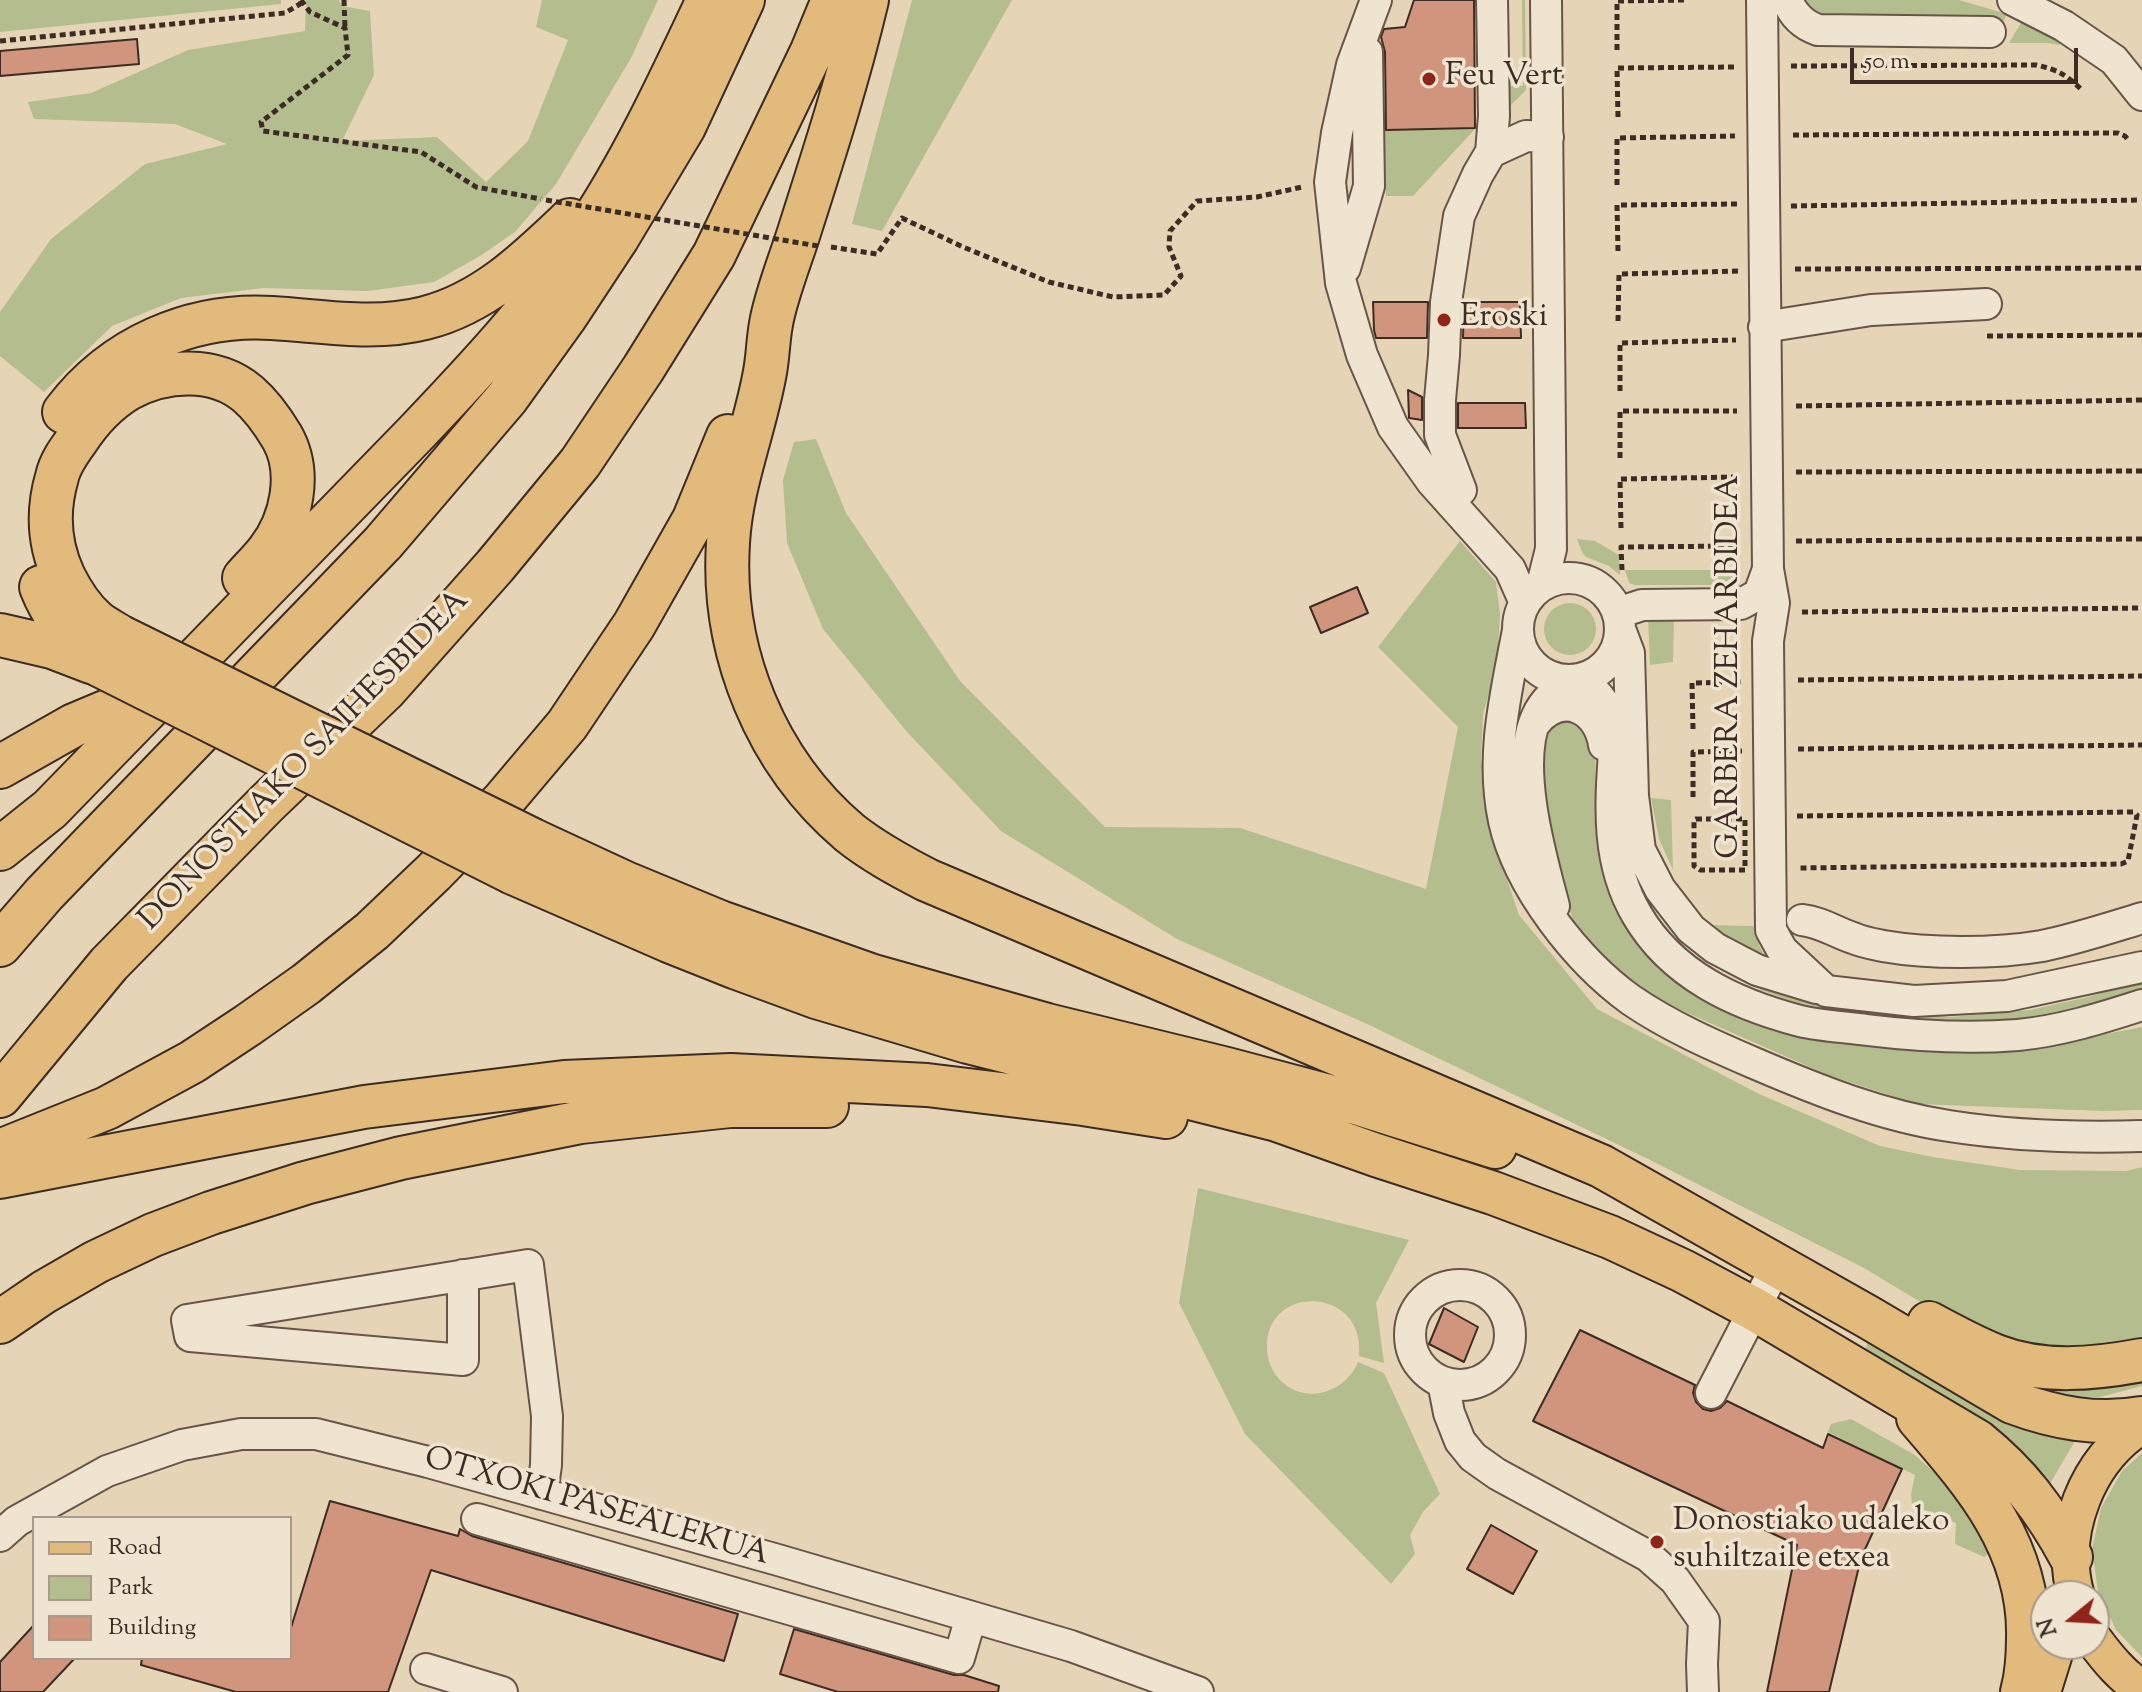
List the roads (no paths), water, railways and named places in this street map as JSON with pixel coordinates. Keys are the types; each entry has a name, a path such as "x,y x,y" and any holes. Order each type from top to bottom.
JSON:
{"highway":[{"path":"0,849 50,809 340,512 475,371 526,310 581,238 623,170 708,0"},
{"path":"0,945 44,894 383,543 507,398 618,237 684,127 743,0"},
{"name":"DONOSTIAKO SAIHESBIDEA","path":"0,1096 109,964 267,803 385,690 495,566 580,463 714,255 812,51 833,0"},
{"path":"0,1151 107,1108 192,1062 271,1009 372,931 434,872 502,802 567,725 634,625 694,519 735,420 771,322 835,118 867,0"},
{"path":"623,170 535,254 500,283 463,305 423,318 378,324 271,318 227,319 191,325 135,349 85,386 57,422 34,461 26,492 24,523 26,546 44,596 76,645 109,651 523,856 682,946 816,997 982,1046 1277,1120 1493,1193 1610,1237 1683,1271 1952,1424 2000,1459 2040,1504 2071,1580"},
{"path":"771,322 766,371 734,501 728,542 730,610 740,664 754,703 779,750 820,805 850,833 883,857 927,880 1744,1225 1958,1339 1998,1357 2032,1366 2075,1369 2142,1360"},
{"path":"0,840 35,795 269,549 281,528 292,500 293,475 287,446 270,418 247,393 223,380 197,373 173,374 128,389 87,425 57,474 50,518 58,565 79,603 97,622 109,651"},
{"path":"0,635 52,647 109,651"},
{"path":"0,767 74,725 117,707"},
{"path":"523,856 628,884 720,922 873,976 1047,1025 1359,1104 1529,1159 1731,1238"},
{"path":"0,1177 364,1107 564,1082 731,1075 927,1085 1083,1104 1376,1155"},
{"path":"0,1322 96,1262 153,1235 211,1213 305,1183 388,1162 581,1122 730,1106 899,1106 1237,1129"},
{"path":"1601,1166 2012,1402 2038,1412 2096,1422 2142,1418"},
{"path":"1893,1390 1968,1478 2007,1538 2021,1580 2028,1625 2028,1655 2022,1692"}],"main road":[{"path":"2073,1580 2073,1528 2081,1500 2094,1474 2112,1450 2142,1425"},
{"path":"2042,1692 2052,1660"},
{"path":"2109,1660 2129,1681 2142,1689"}],"street":[{"path":"1476,533 1461,490 1458,405 1444,355 1446,302 1459,216 1491,152 1494,116 1492,0"},
{"path":"1546,0 1551,549 1519,639 1537,669 1553,677 1574,680 1597,693 1611,713 1615,737 1610,817 1615,855 1625,891 1636,914 1659,944 1687,972 1708,986 1731,998 1801,1021 1918,1036 2019,1035 2112,1015 2142,1005"},
{"name":"GARBERA ZEHARBIDEA","path":"1762,0 1752,333 1755,564 1774,603 1768,641 1771,930 1782,950 1826,991"},
{"path":"1787,0 1805,25 1818,30 1990,32"},
{"path":"2013,0 2064,26 2114,60 2142,95"},
{"path":"1371,13 1349,78 1330,182 1341,283 1362,355 1393,427 1432,482 1510,569 1529,606"},
{"path":"1341,283 1369,186 1371,13"},
{"path":"1491,152 1526,136 1548,137"},
{"path":"1752,333 1871,310 1986,304"},
{"path":"1619,621 1642,605 1741,604 1759,594 1755,564"},
{"path":"2142,967 2007,996 1914,1001 1826,991 1757,970 1715,948 1691,929 1660,889 1640,850 1633,796 1629,653 1606,593 1587,581 1565,578 1529,606 1504,696 1499,730 1497,765 1504,824 1526,879 1541,904 1603,977 1660,1018 1721,1049 1800,1083 1886,1113 1948,1126 2013,1134 2090,1138 2142,1136"},
{"path":"1559,927 1533,813 1529,755 1533,727 1548,699 1574,680 1595,673 1608,662 1617,647 1619,621"},
{"path":"1533,727 1539,717 1559,706 1581,709 1591,715 1603,734 1611,787"},
{"path":"1802,920 1885,946 1956,951 2038,946 2142,918"},
{"path":"463,1275 463,1360 190,1336 187,1320 463,1275 528,1265 547,1416 542,1494"},
{"path":"1711,1393 1777,1265"},
{"path":"1443,1382 1449,1413 1460,1441 1473,1457 1541,1499 1648,1556 1675,1580 1704,1621 1703,1692"},
{"name":"OTXOKI PASEALEKUA","path":"0,1536 17,1521 107,1471 182,1445 241,1434 316,1434 542,1494 1071,1646 1198,1692"},
{"path":"477,1519 959,1658 971,1617"},
{"path":"426,1669 502,1692"}],"place":[{"name":"Feu Vert","path":"1429,79"},
{"name":"Eroski","path":"1444,320"},
{"name":"Donostiako udaleko suhiltzaile etxea","path":"1657,1542"}]}
